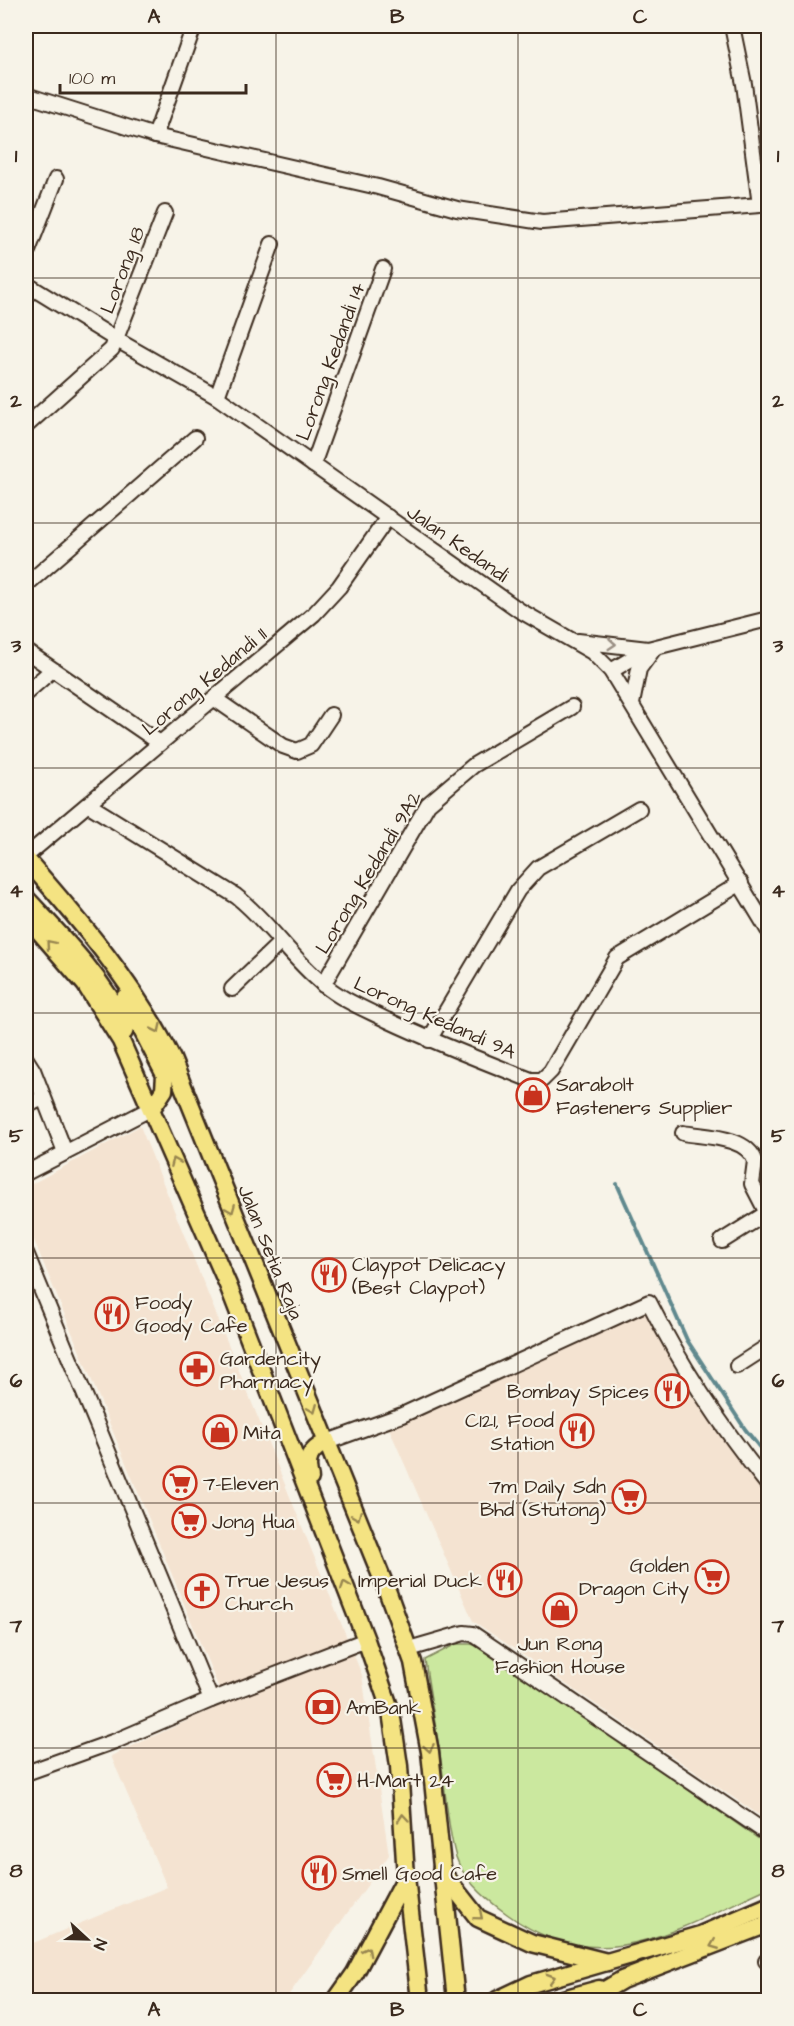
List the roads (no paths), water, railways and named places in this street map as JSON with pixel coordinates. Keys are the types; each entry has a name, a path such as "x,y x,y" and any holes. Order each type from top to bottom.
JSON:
{"main road":[{"name":"Jalan Setia Raja","path":"26,858 105,953 151,1017 166,1048 327,1442 409,1649 430,1752 456,2001"},
{"path":"26,898 67,942 114,1003 126,1026 121,1041"},
{"path":"60,898 65,922 131,1006 165,1075 164,1090 152,1108"},
{"path":"26,916 85,984 121,1041 228,1285 366,1640 391,1712 399,1766 406,1877 420,2001"},
{"path":"323,1528 307,1460 312,1451 327,1442"},
{"path":"441,1871 478,1918 532,1943 608,1962"},
{"path":"336,2001 355,1973 406,1877"},
{"path":"497,2001 531,1984 700,1935 768,1906"},
{"path":"559,2001 608,1986 768,1924"},
{"path":"588,2001 608,1986"}],"street":[{"path":"155,136 194,26"},
{"path":"26,95 155,136 367,184 457,209 542,222 760,205 744,84 732,26"},
{"path":"26,256 56,179"},
{"name":"Lorong 18","path":"26,426 106,357 117,340 165,213"},
{"path":"217,397 272,244"},
{"name":"Lorong Kedandi 14","path":"313,465 383,269"},
{"name":"Jalan Kedandi","path":"26,284 117,340 217,397 519,610 592,652 611,671 632,704 768,930"},
{"path":"26,585 195,438"},
{"name":"Lorong Kedandi 11","path":"26,858 314,614 339,587 388,517"},
{"path":"611,671 648,649 662,644 768,619"},
{"path":"576,641 648,649"},
{"path":"632,704 635,680 644,659 662,644"},
{"path":"26,651 160,743"},
{"path":"26,693 52,670"},
{"path":"215,699 283,746 297,751 311,745 331,714"},
{"name":"Lorong Kedandi 9A2","path":"323,985 428,804 474,765 572,707"},
{"name":"Lorong Kedandi 9A","path":"89,805 236,896 323,985 348,1001 429,1040 531,1080 542,1080 551,1071 617,958 741,884"},
{"path":"429,1040 518,890 538,868 639,809"},
{"path":"232,989 280,943"},
{"path":"26,1059 33,1070 65,1152"},
{"path":"26,1106 43,1098"},
{"path":"26,1173 152,1108"},
{"path":"683,1133 740,1144 749,1149 755,1161 752,1178 753,1190 768,1214 722,1241"},
{"path":"26,1253 211,1700"},
{"path":"327,1442 402,1415 648,1302 665,1336 735,1443 768,1485"},
{"path":"737,1366 768,1346"},
{"path":"409,1649 464,1633 473,1634 768,1834"},
{"path":"26,1773 118,1740 211,1700 366,1640"}],"waterway":[{"path":"617,1184 687,1340 745,1429 768,1458"}],"place":[{"name":"Sarabolt Fasteners Supplier","path":"533,1095"},
{"name":"Claypot Delicacy (Best Claypot)","path":"329,1275"},
{"name":"Foody Goody Cafe","path":"112,1314"},
{"name":"Gardencity Pharmacy","path":"197,1369"},
{"name":"Bombay Spices","path":"672,1391"},
{"name":"C121, Food Station","path":"577,1431"},
{"name":"Mita","path":"220,1432"},
{"name":"7-Eleven","path":"180,1483"},
{"name":"7m Daily Sdn Bhd (Stutong)","path":"629,1497"},
{"name":"Jong Hua","path":"189,1521"},
{"name":"Golden Dragon City","path":"712,1577"},
{"name":"Imperial Duck","path":"505,1580"},
{"name":"True Jesus Church","path":"202,1591"},
{"name":"Jun Rong Fashion House","path":"560,1610"},
{"name":"AmBank","path":"323,1707"},
{"name":"H-Mart 24","path":"334,1780"},
{"name":"Smell Good Cafe","path":"319,1873"}]}
